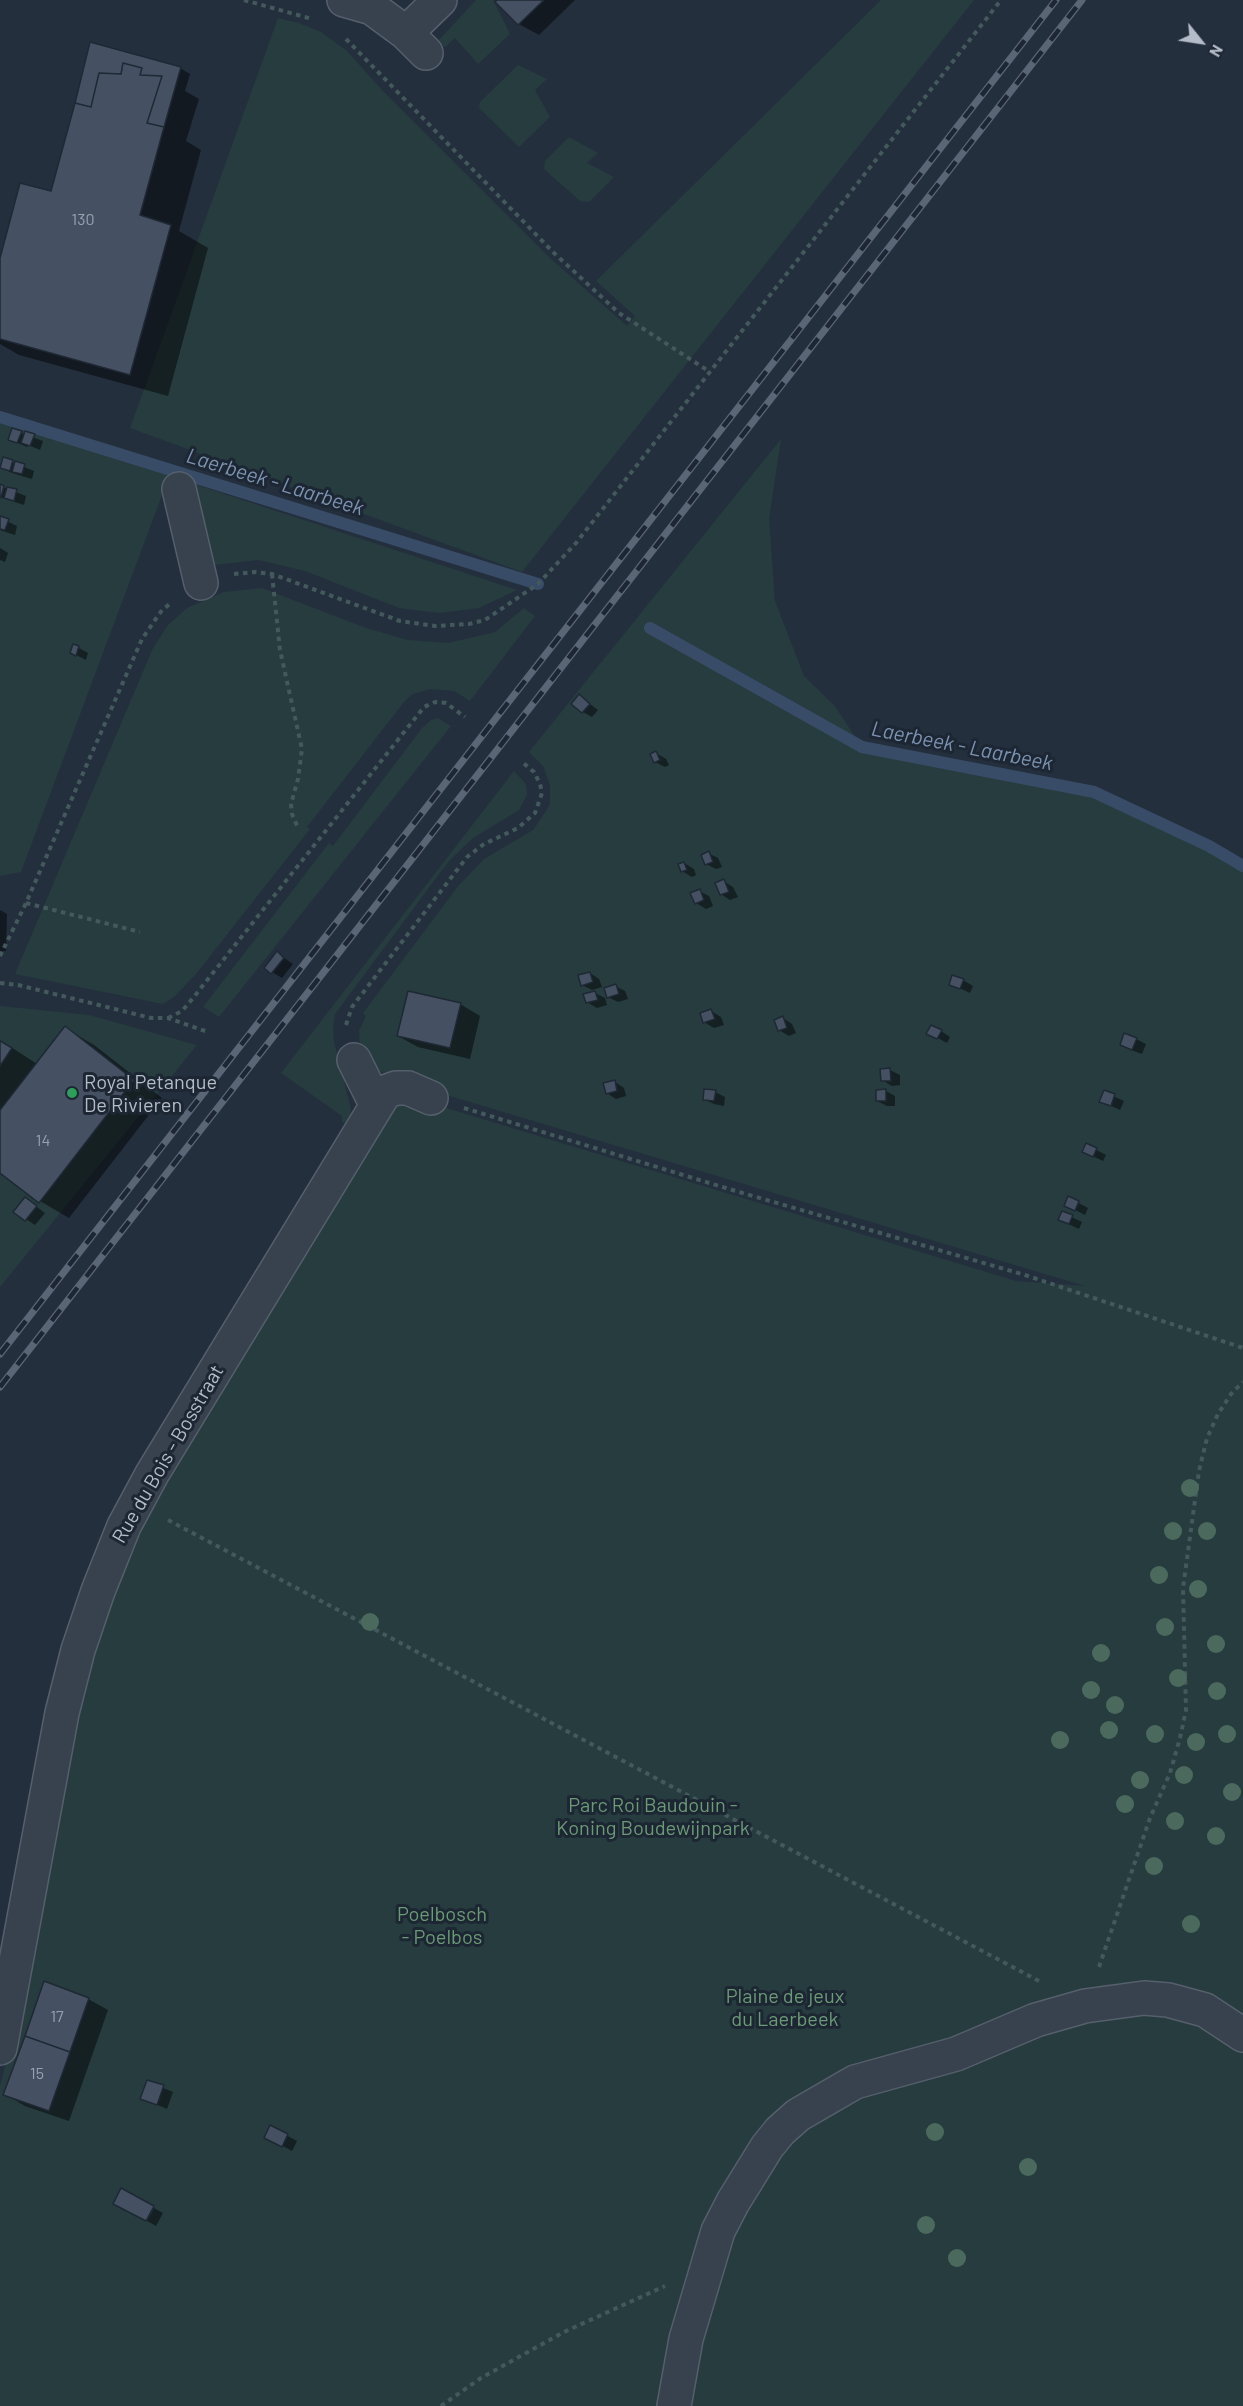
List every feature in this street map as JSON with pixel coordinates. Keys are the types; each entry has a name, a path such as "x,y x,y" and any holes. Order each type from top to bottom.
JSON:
{"street":[{"path":"344,0 372,8 416,43 440,0"},
{"path":"179,489 201,583"},
{"path":"354,1060 376,1104"},
{"name":"Rue du Bois - Bosstraat","path":"0,2048 62,1713 78,1650 98,1591 136,1502 376,1104 385,1092 396,1088 408,1088 431,1098"},
{"path":"674,2406 686,2339 718,2231 767,2147 798,2115 855,2082 956,2054 1036,2020 1086,2006 1144,1998 1168,2000 1205,2010 1243,2035"}],"path":[{"path":"244,0 316,20"},
{"path":"0,956 26,903 77,783 147,631 162,610 189,589 201,583 238,573 255,572 272,574 400,621 435,626 469,624 485,620 538,584 554,569 710,372 1000,0"},
{"path":"340,34 570,268 619,313 710,372"},
{"path":"272,574 280,650 302,749 298,779 291,804 292,814 298,828"},
{"path":"0,983 18,985 151,1018 168,1017 182,1011 424,707 435,702 446,703 465,717"},
{"path":"354,1060 344,1033 346,1020 352,1007 467,857 484,844 518,828 535,813 542,793 540,784 534,772 522,762"},
{"path":"26,903 140,932"},
{"path":"168,1017 208,1032"},
{"path":"431,1098 729,1189 1025,1275 1243,1348"},
{"path":"136,1502 1086,2006 1150,1818 1170,1773 1180,1738 1186,1710 1183,1588 1199,1471 1207,1438 1218,1414 1231,1394 1243,1382"},
{"path":"441,2406 481,2378 564,2332 660,2287 705,2271"}],"green space":[{"path":"476,0 493,0 510,34 478,64 455,38 445,47 438,41"},
{"path":"881,0 974,0 522,572 130,428 278,18 321,32 347,51 381,89 551,259 627,326 635,316 596,281"},
{"path":"518,65 547,79 535,90 550,117 519,147 479,108 480,102"},
{"path":"569,137 598,153 587,163 614,177 589,202 580,201 544,169 545,161"},
{"path":"0,421 170,474 21,872 0,876"},
{"name":"Parc Roi Baudouin - Koning Boudewijnpark","path":"781,439 769,519 775,601 804,676 834,705 862,747 1094,792 1209,846 1243,866 1243,2406 0,2406 0,2086 14,2032 70,1715 123,1552 395,1101 430,1103 1016,1281 1085,1286 433,1091 434,1086 377,1071 360,1047 359,1031 366,1016 363,1013 459,885 484,859 533,830 546,811 550,804 550,785 543,766 529,752"},
{"path":"191,483 517,590 479,608 439,613 399,608 305,571 258,560 206,566"},
{"path":"262,588 366,628 408,640 448,643 495,632 524,608 535,616 470,701 454,691 430,689 413,694 404,702 307,827 310,829 196,974 174,997 163,1004 15,974 153,648 168,625 187,608 224,592"},
{"path":"438,718 451,726 219,1017 203,1007 329,843 333,846 422,728 431,720"},
{"path":"514,771 526,784 527,795 519,810 473,838 448,862 335,1014 334,1042 351,1109 350,1127 342,1122 342,1116 281,1073"},
{"path":"0,1006 89,1015 197,1045 0,1287"}],"building":[{"path":"497,0 544,0 518,25 495,2"},
{"path":"90,42 181,67 164,127 147,123 162,76 140,75 142,68 123,63 121,74 99,73 91,107 75,103"},
{"path":"123,63 142,68 140,75 162,76 147,123 164,127 140,215 171,225 130,375 0,339 0,258 20,183 51,191 75,103 91,107 99,73 121,74"},
{"path":"12,428 22,431 17,443 8,440"},
{"path":"25,431 35,434 30,446 21,443"},
{"path":"3,457 13,460 10,471 0,468"},
{"path":"15,461 25,464 22,474 12,472"},
{"path":"0,484 4,486 1,498 0,497"},
{"path":"7,487 17,489 14,501 4,498"},
{"path":"0,516 9,519 5,530 0,529"},
{"path":"73,644 79,646 76,656 70,653"},
{"path":"579,694 590,704 582,713 571,704"},
{"path":"656,751 660,760 654,763 650,754"},
{"path":"709,851 713,862 705,865 701,855"},
{"path":"684,862 687,870 681,872 678,864"},
{"path":"724,879 729,892 720,895 715,883"},
{"path":"700,889 704,900 695,904 690,893"},
{"path":"277,951 284,958 271,974 264,968"},
{"path":"590,972 593,982 581,986 578,975"},
{"path":"952,975 964,979 960,989 949,985"},
{"path":"616,984 619,994 607,998 604,988"},
{"path":"408,991 461,1003 450,1048 397,1036"},
{"path":"595,991 598,1000 586,1003 583,994"},
{"path":"711,1009 715,1019 703,1023 700,1013"},
{"path":"783,1016 787,1028 778,1031 774,1020"},
{"path":"931,1025 942,1030 937,1039 926,1034"},
{"path":"65,1026 134,1080 39,1203 0,1173 0,1110"},
{"path":"1124,1033 1137,1038 1132,1050 1120,1045"},
{"path":"0,1041 12,1048 0,1066"},
{"path":"890,1068 891,1081 881,1081 880,1069"},
{"path":"615,1080 617,1091 606,1094 603,1083"},
{"path":"704,1089 716,1090 714,1101 703,1100"},
{"path":"886,1089 886,1101 876,1101 876,1090"},
{"path":"1104,1090 1115,1094 1111,1106 1099,1102"},
{"path":"1086,1143 1097,1148 1093,1157 1082,1152"},
{"path":"1068,1196 1079,1201 1075,1211 1064,1206"},
{"path":"25,1197 37,1206 25,1221 13,1212"},
{"path":"1062,1211 1073,1215 1069,1224 1058,1220"},
{"path":"44,1981 89,1998 70,2052 25,2036"},
{"path":"25,2036 70,2052 49,2111 3,2095"},
{"path":"147,2080 164,2085 157,2105 140,2099"},
{"path":"270,2125 288,2134 282,2147 264,2138"},
{"path":"121,2188 154,2206 146,2221 113,2204"}],"waterway":[{"name":"Laerbeek - Laarbeek","path":"0,417 538,584"},
{"name":"Laerbeek - Laarbeek","path":"650,628 862,747 1094,792 1209,846 1243,866"}],"railway":[{"path":"0,1354 1056,0"},
{"path":"0,1387 1082,0"}],"place":[{"name":"Royal Petanque De Rivieren","path":"72,1093"}],"park label":[{"name":"Poelbosch - Poelbos","path":"442,1926"},
{"name":"Plaine de jeux du Laerbeek","path":"785,2008"}]}
